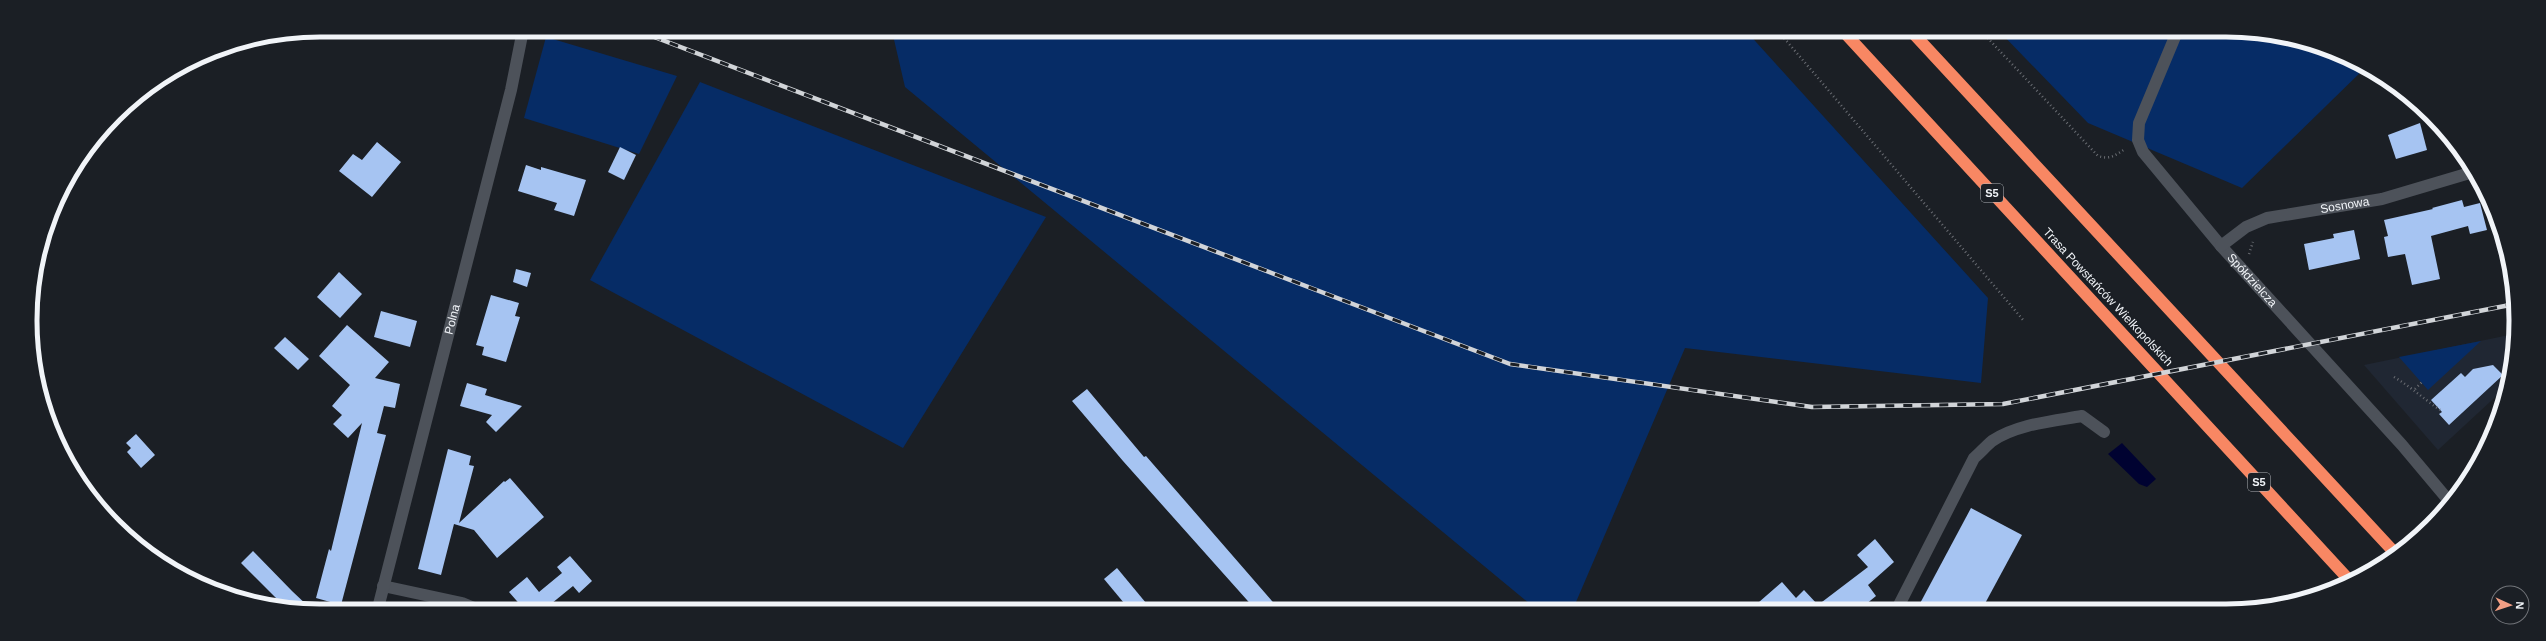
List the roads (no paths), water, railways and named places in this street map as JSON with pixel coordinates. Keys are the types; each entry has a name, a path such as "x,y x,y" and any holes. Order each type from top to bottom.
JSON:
{"highway":[{"name":"Trasa Powstańców Wielkopolskich","path":"1849,37 2141,353 2345,577"},
{"path":"1917,37 2392,550"}],"street":[{"name":"Polna","path":"379,604 509,98 522,37"},
{"name":"Spółdzielcza","path":"2175,37 2149,94 2139,123 2138,140 2142,152 2221,246 2412,456 2446,498"},
{"name":"Sosnowa","path":"2221,246 2246,227 2267,218 2382,199 2468,174"},
{"path":"1899,604 1974,458 1993,441 2040,424 2082,416 2104,432"},
{"path":"383,586 464,604"}],"railway":[{"path":"654,37 1510,364 1812,407 2003,404 2508,305"}]}
